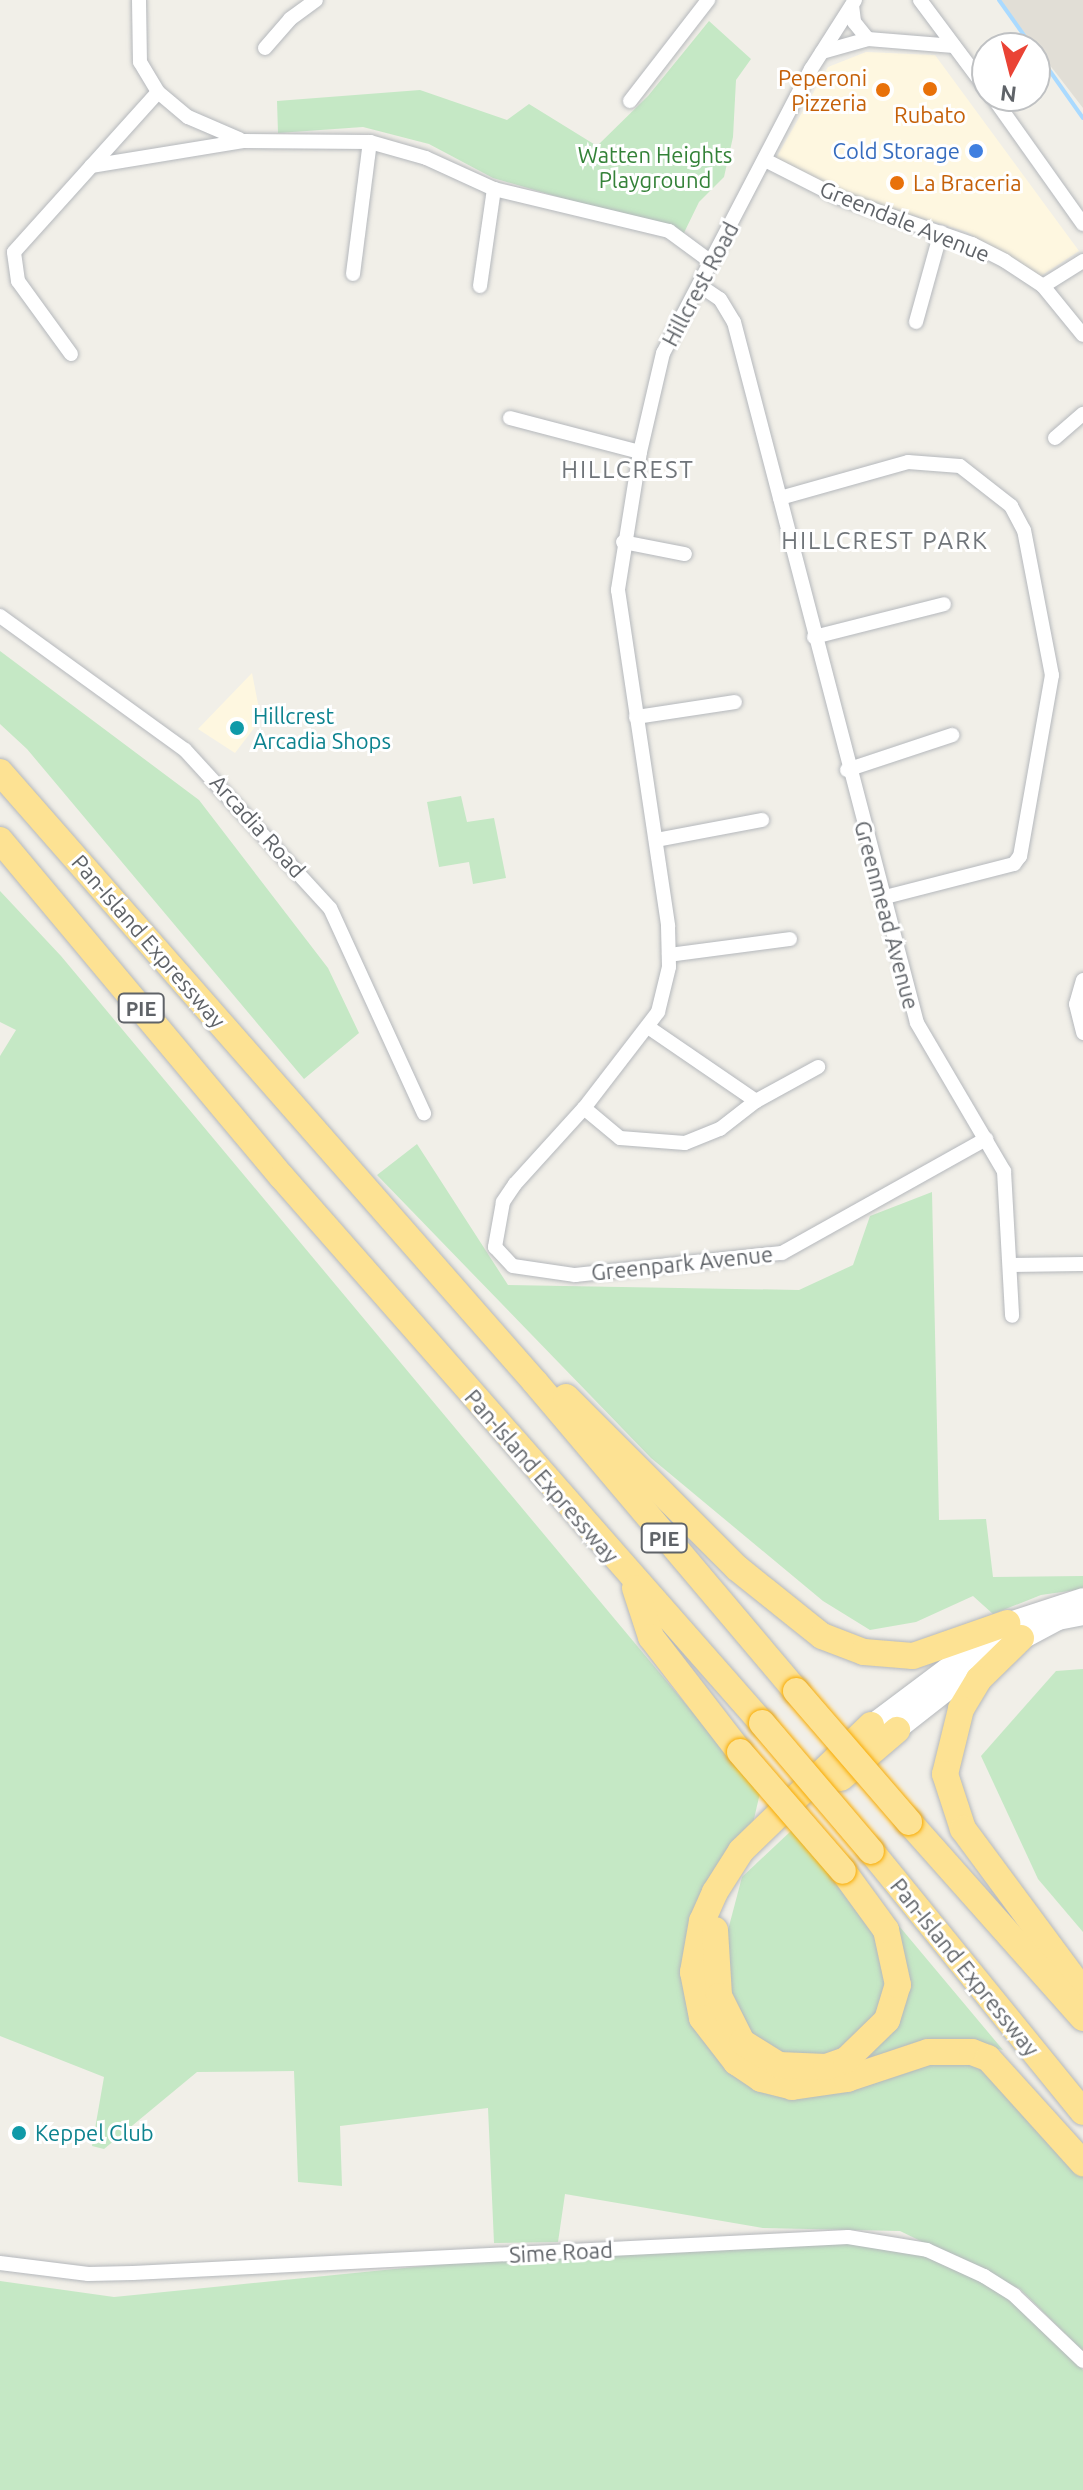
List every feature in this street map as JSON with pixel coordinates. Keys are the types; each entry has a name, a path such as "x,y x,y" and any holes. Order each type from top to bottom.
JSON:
{"highway":[{"name":"Pan-Island Expressway","path":"0,772 535,1382 796,1691 1083,2018"},
{"name":"Pan-Island Expressway","path":"0,840 282,1177 871,1851 1083,2112"},
{"path":"535,1382 560,1392 737,1568 822,1636 864,1652 913,1656 1014,1630"},
{"path":"632,1578 651,1637 740,1752 843,1871 867,1901 893,1949 898,1985 892,2010 875,2036 846,2060 826,2067 779,2065 742,2042 719,1996 713,1946 724,1893 760,1848 884,1728"},
{"path":"1014,1630 961,1709 945,1774 963,1829 1083,1991"},
{"path":"884,1728 741,1851 715,1892 702,1921 693,1972 702,2018 736,2062 761,2079 792,2087 832,2083 928,2052 980,2055 1083,2163"}],"main road":[{"path":"884,1728 939,1692 1014,1630 1083,1598"},
{"path":"1014,1630 1083,1615"}],"street":[{"path":"139,0 140,62 158,92 188,117 243,141"},
{"path":"265,48 290,19 316,0"},
{"path":"630,101 708,0"},
{"path":"920,0 971,69"},
{"path":"853,2 854,22 868,39"},
{"name":"Hillcrest Road","path":"496,1253 503,1202 584,1108 658,1012 669,955 656,840 618,590 623,542 640,452 657,370 822,52 853,2"},
{"path":"822,52 868,39 954,46"},
{"path":"71,354 18,281 13,259 158,92"},
{"path":"1003,112 1083,224"},
{"path":"91,166 243,141 370,142 426,158 494,189 669,231 711,262"},
{"path":"353,274 370,142"},
{"name":"Greendale Avenue","path":"765,160 840,198 941,232 995,256 1043,286 1083,335"},
{"path":"480,286 494,189"},
{"path":"916,322 941,232"},
{"path":"1043,286 1083,261"},
{"name":"Greenmead Avenue","path":"699,285 720,299 734,322 847,770 917,1023 986,1139 1008,1183 1012,1316"},
{"path":"1055,438 1083,414"},
{"path":"510,418 640,452"},
{"path":"780,498 908,462 960,466 1011,506 1024,530 1052,675 1020,856 1014,864 882,898"},
{"path":"623,542 685,554"},
{"path":"814,637 944,604"},
{"name":"Arcadia Road","path":"0,616 185,750 330,908 424,1113"},
{"path":"636,717 735,702"},
{"path":"847,770 952,735"},
{"path":"656,840 762,820"},
{"path":"669,955 790,939"},
{"path":"1083,980 1076,1004 1083,1033"},
{"path":"648,1027 756,1101"},
{"path":"584,1108 620,1138 685,1143 720,1129 756,1101 818,1067"},
{"name":"Greenpark Avenue","path":"496,1253 525,1270 575,1275 782,1253 986,1139"},
{"path":"1011,1265 1083,1264"},
{"name":"Sime Road","path":"0,2263 88,2274 133,2273 848,2237 927,2250 984,2276 1014,2295 1083,2361"}],"shaded area":[{"path":"998,0 1083,0 1083,108 1051,67 1051,32 1023,32"},
{"path":"866,52 935,55 971,104 971,112 977,112 1079,251 1038,278 967,232 838,192 776,158 828,67"},
{"path":"252,673 261,719 235,753 198,729"}],"green space":[{"name":"Watten Heights Playground","path":"709,21 751,59 736,80 733,137 724,177 699,202 681,239 651,224 493,178 429,144 363,127 278,133 277,101 420,90 507,120 529,104 597,146 648,96"},
{"path":"0,651 199,800 328,968 359,1033 304,1079 27,749 0,724"},
{"path":"461,796 467,822 494,818 506,878 473,884 469,862 439,867 427,802"},
{"path":"0,891 61,956 760,1793 750,1836 693,1959 768,2075 965,2044 1083,2159 1083,2351 1020,2289 900,2231 763,2228 565,2194 558,2242 494,2243 488,2108 340,2126 342,2186 298,2182 294,2071 197,2072 104,2149 92,2146 104,2077 0,2036 0,1056 16,1030 0,1022"},
{"path":"417,1144 508,1285 799,1290 853,1265 870,1216 932,1192 939,1520 986,1519 993,1577 1083,1576 1083,1589 1041,1595 993,1614 973,1596 916,1622 870,1630 823,1601 651,1458 377,1175"},
{"path":"1083,1669 1083,1932 1038,1879 981,1756 1056,1671"},
{"path":"792,1830 866,1914 889,1976 878,2012 849,2047 804,2060 754,2043 729,2000 723,1949 742,1877"},
{"path":"884,1908 1003,2050 980,2045 850,2063 886,2034"},
{"path":"867,2240 925,2254 982,2281 1009,2299 1083,2370 1083,2490 0,2490 0,2281 114,2297 514,2257"}],"waterway":[{"path":"999,0 1022,32"},
{"path":"1051,73 1083,118"}],"place":[{"name":"Rubato","path":"930,89"},
{"name":"Peperoni Pizzeria","path":"883,90"},
{"name":"Cold Storage","path":"976,151"},
{"name":"La Braceria","path":"897,183"},
{"name":"Hillcrest Arcadia Shops","path":"237,728"},
{"name":"Keppel Club","path":"19,2133"}],"district":[{"name":"HILLCREST","path":"628,470"},
{"name":"HILLCREST PARK","path":"885,541"}]}
